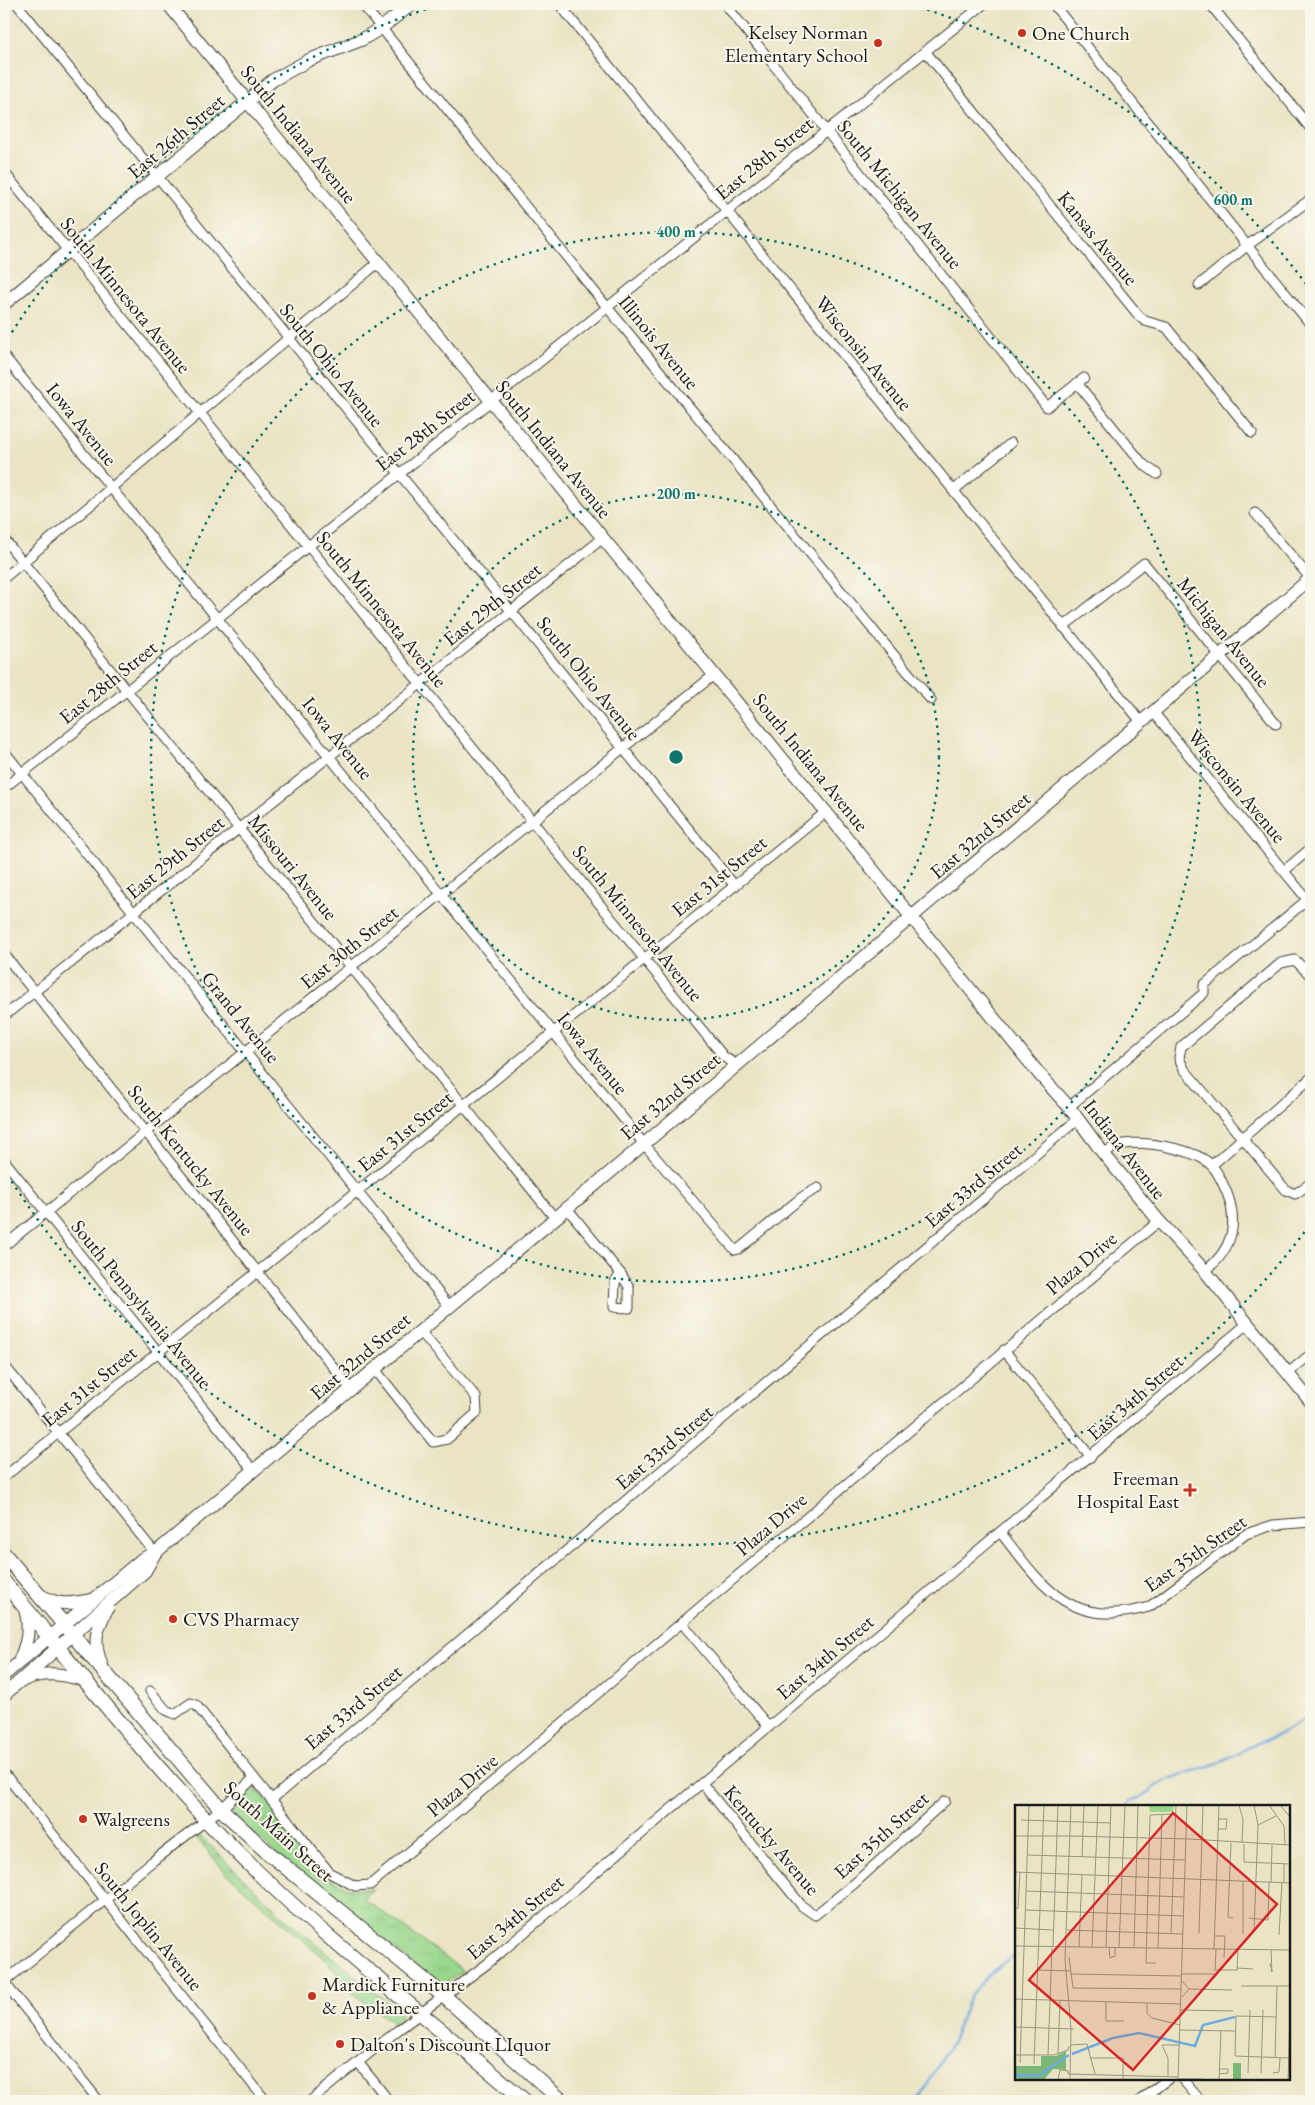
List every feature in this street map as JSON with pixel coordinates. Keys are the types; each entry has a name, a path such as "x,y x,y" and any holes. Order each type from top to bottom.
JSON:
{"main road":[{"name":"South Main Street","path":"4,1554 221,1809 266,1851 444,1996 562,2101"},
{"name":"South Main Street","path":"4,1582 85,1680 206,1820 275,1889 526,2101"}],"street":[{"name":"South Ohio Avenue","path":"17,4 735,886"},
{"name":"South Indiana Avenue","path":"168,4 913,916"},
{"name":"Illinois Avenue","path":"362,4 607,307 931,700"},
{"name":"East 26th Street","path":"4,304 274,80 309,60 354,43 381,28 412,4"},
{"name":"Wisconsin Avenue","path":"559,4 1142,723"},
{"name":"South Michigan Avenue","path":"725,4 1047,406 1080,380 1143,464 1157,474"},
{"name":"East 28th Street","path":"4,788 491,401 984,4"},
{"path":"1053,4 1248,244 1311,325"},
{"path":"1210,4 1311,129"},
{"name":"Kansas Avenue","path":"925,51 1139,316 1145,321 1166,327 1252,433"},
{"name":"South Minnesota Avenue","path":"4,172 724,1057 737,1064"},
{"path":"1199,285 1248,244 1311,199"},
{"path":"4,578 379,262"},
{"name":"Iowa Avenue","path":"4,356 644,1144 735,1250 739,1249 802,1197 818,1188"},
{"path":"953,491 1010,444"},
{"path":"1255,513 1311,579"},
{"name":"East 29th Street","path":"4,1016 603,538"},
{"name":"Missouri Avenue","path":"4,539 554,1217"},
{"name":"Michigan Avenue","path":"1063,626 1144,563 1276,724"},
{"name":"East 32nd Street","path":"4,1675 142,1559 155,1553 554,1217 644,1144 1311,579"},
{"name":"East 30th Street","path":"4,1246 715,674"},
{"name":"Wisconsin Avenue","path":"1154,713 1309,902"},
{"name":"Grand Avenue","path":"4,751 449,1306"},
{"name":"East 31st Street","path":"4,1477 827,812"},
{"path":"1284,870 1311,848"},
{"path":"1069,1107 1204,993 1204,985 1309,902"},
{"name":"Indiana Avenue","path":"913,916 1040,1075 1069,1107 1103,1153 1159,1221 1205,1271 1311,1402"},
{"name":"South Kentucky Avenue","path":"4,954 350,1388"},
{"path":"1311,976 1295,960 1281,963 1181,1047 1180,1058 1184,1069 1286,1190 1295,1194 1311,1182"},
{"path":"1212,1165 1311,1078"},
{"name":"East 33rd Street","path":"271,1800 1078,1119"},
{"path":"1103,1153 1123,1144 1156,1146 1179,1150 1212,1165 1224,1186 1231,1205 1233,1219 1232,1232 1226,1250 1205,1271"},
{"name":"South Pennsylvania Avenue","path":"4,1160 253,1470"},
{"path":"566,1207 621,1274"},
{"name":"Plaza Drive","path":"150,1691 166,1710 175,1714 192,1703 196,1705 330,1873 348,1884 355,1886 370,1885 1159,1221"},
{"name":"East 34th Street","path":"310,2101 487,1964 1092,1457 1248,1323"},
{"path":"374,1368 433,1442 447,1439 477,1413 476,1396 420,1331"},
{"path":"1004,1350 1092,1457"},
{"path":"1288,1373 1311,1354"},
{"path":"4,1365 155,1553 145,1571 4,1695"},
{"name":"East 35th Street","path":"1001,1533 1046,1587 1070,1606 1099,1613 1131,1612 1149,1607 1246,1534 1273,1525 1311,1522"},
{"path":"38,1595 55,1604 92,1600"},
{"path":"105,1672 95,1650 97,1628 111,1601"},
{"path":"17,1663 26,1646 30,1624 24,1606"},
{"path":"682,1623 769,1727"},
{"path":"16,1685 36,1674 62,1674 85,1680"},
{"name":"South Joplin Avenue","path":"4,1773 266,2101"},
{"path":"99,2101 4,1982 221,1809 254,1778"},
{"name":"Kentucky Avenue","path":"702,1783 802,1906 810,1913 818,1915"},
{"name":"East 35th Street","path":"818,1915 945,1801"},
{"path":"358,2062 389,2101"},
{"path":"1139,2101 1167,2080"},
{"path":"1183,2080 1201,2101"}],"green space":[{"path":"255,1790 261,1793 330,1878 349,1889 373,1889 363,1898 464,1971 441,1986 280,1858 232,1813 234,1805 239,1798 247,1792"},
{"path":"199,1835 288,1921 401,2013 398,2026 355,1995 328,1962 227,1874 195,1836"}],"waterway":[{"path":"1128,1805 1130,1801 1141,1797 1163,1781 1221,1762 1238,1754 1247,1747 1279,1735 1311,1716"},
{"path":"917,2101 952,2042 970,1996 991,1972 1015,1955"}],"place":[{"name":"One Church","path":"1022,33"},
{"name":"Kelsey Norman Elementary School","path":"878,43"},
{"name":"Freeman Hospital East","path":"1190,1490"},
{"name":"CVS Pharmacy","path":"173,1619"},
{"name":"Walgreens","path":"83,1819"},
{"name":"Mardick Furniture & Appliance","path":"312,1996"},
{"name":"Dalton's Discount LIquor","path":"340,2044"}]}
